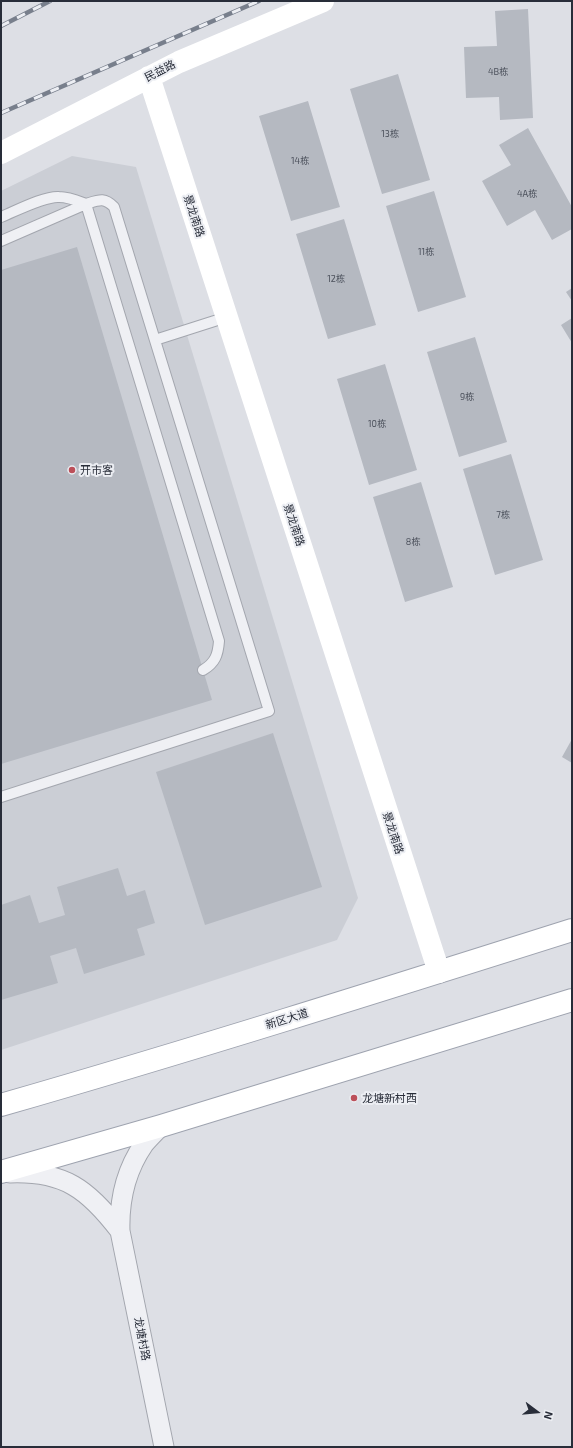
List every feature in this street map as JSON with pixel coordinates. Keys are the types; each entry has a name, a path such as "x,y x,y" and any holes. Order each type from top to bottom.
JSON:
{"street":[{"name":"民益路","path":"1,153 179,62 324,1"},
{"name":"景龙南路","path":"149,77 438,972"},
{"name":"新区大道","path":"1,1105 77,1083 572,930"},
{"path":"1,1173 161,1126 572,1000"},
{"name":"龙塘村路","path":"161,1126 144,1144 127,1179 122,1198 120,1231 164,1447"},
{"name":"龙塘村路","path":"1,1173 28,1172 43,1174 74,1185 98,1204 120,1231"}],"lane":[{"path":"1,217 50,197 69,198 86,204"},
{"path":"1,241 86,204 100,200 108,201 114,207 269,711 1,797"},
{"path":"86,204 219,641 215,661 210,667 203,670"},
{"path":"155,340 227,317"}],"shaded area":[{"path":"72,156 136,167 358,898 337,940 1,1050 1,191"}],"building":[{"path":"528,9 533,118 500,120 499,97 466,98 464,47 497,46 495,11"},
{"path":"398,74 430,180 382,194 350,89"},
{"path":"308,101 340,207 291,221 259,116"},
{"path":"528,128 572,207 572,229 552,240 535,210 507,226 482,181 511,165 499,145"},
{"path":"434,191 466,297 418,312 386,206"},
{"path":"344,219 376,325 328,339 296,234"},
{"name":"开市客","path":"77,247 212,700 1,764 1,270"},
{"path":"572,288 572,301 566,292"},
{"path":"572,318 572,343 561,325"},
{"path":"475,337 507,442 459,457 427,352"},
{"path":"385,364 417,470 369,485 337,379"},
{"path":"511,454 543,560 495,575 463,469"},
{"path":"421,482 453,587 405,602 373,497"},
{"path":"273,733 322,887 205,925 156,772"},
{"path":"572,739 572,763 562,757"},
{"path":"118,868 127,896 145,890 155,923 137,929 145,955 84,974 76,948 50,956 58,983 1,1000 1,905 30,895 39,923 65,915 57,887"}],"railway":[{"path":"1,26 50,1"},
{"path":"1,113 259,1"}],"place":[{"name":"开市客","path":"72,470"},
{"name":"龙塘新村西","path":"354,1098"}]}
